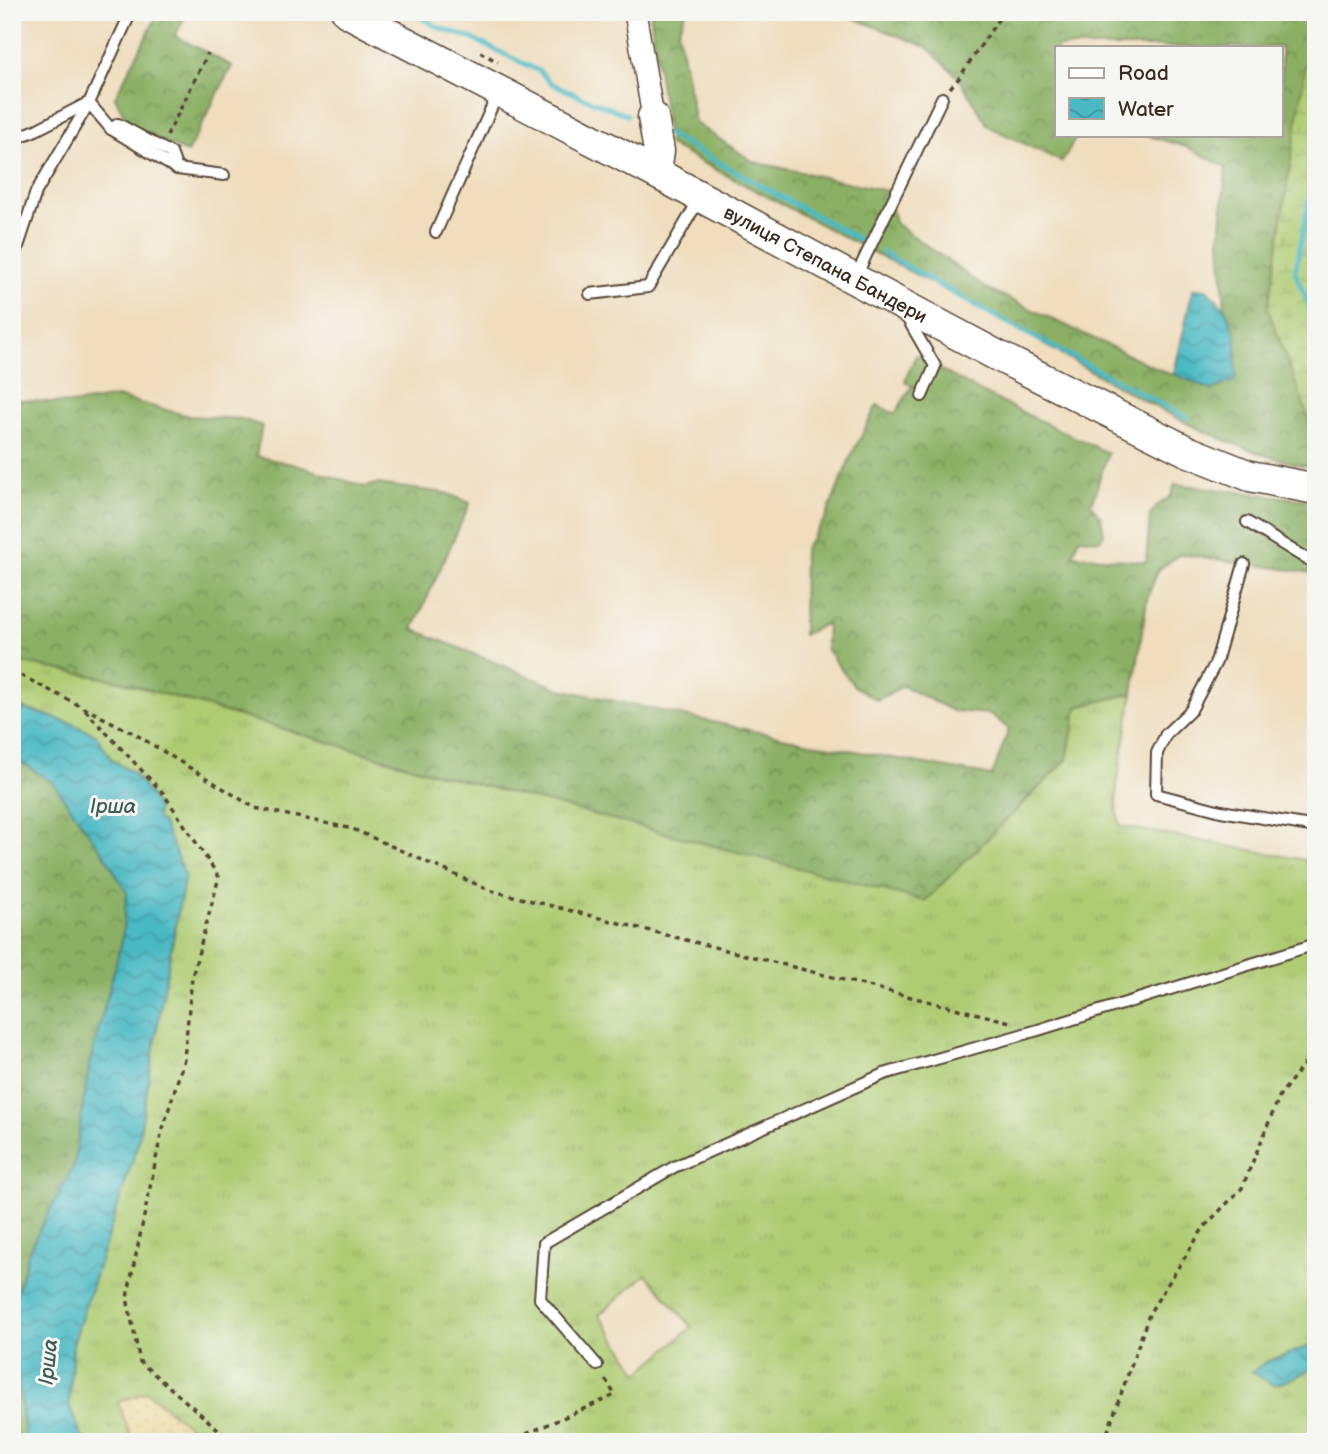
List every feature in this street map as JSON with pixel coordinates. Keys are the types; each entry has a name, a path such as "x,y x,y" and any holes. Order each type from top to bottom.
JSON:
{"street":[{"name":"вулиця Степана Бандери","path":"347,12 998,356 1199,456 1250,475 1316,489"},
{"path":"635,12 659,151 656,173"}],"lane":[{"path":"12,265 36,192 89,103 131,12"},
{"path":"436,232 498,92"},
{"path":"855,279 942,98"},
{"path":"89,103 111,129 177,169 224,175"},
{"path":"12,139 89,103"},
{"path":"111,129 118,124 171,153 177,169"},
{"path":"590,294 648,287 700,198"},
{"path":"897,302 935,366 922,396"},
{"path":"1247,522 1316,562"},
{"path":"1244,564 1216,662 1191,710 1166,734 1157,752 1156,794 1221,811 1316,827"},
{"path":"597,1365 540,1299 544,1243 674,1167 884,1074 1038,1030 1316,944"}],"path":[{"path":"942,98 959,78 1001,12"},
{"path":"165,141 208,53"},
{"path":"12,671 135,734 255,808 353,829 489,890 989,1017"},
{"path":"82,706 163,793 219,877 192,977 184,1059 162,1135 127,1298 140,1362 233,1442"},
{"path":"1104,1442 1150,1312 1204,1227 1242,1188 1280,1095 1316,1049"},
{"path":"508,1442 615,1395 597,1365"}],"green space":[{"path":"159,12 187,12 175,36 232,66 187,153 129,125 115,97"},
{"path":"650,12 686,12 678,31 695,123 754,162 888,191 895,223 984,287 1174,374 1236,336 1225,308 1220,239 1226,167 1187,147 1149,136 1282,136 1282,46 1055,46 1055,136 1076,136 1062,162 988,126 959,78 927,47 838,12 1316,12 1316,468 1237,445 1199,429 1015,328 669,145"},
{"path":"1316,12 1316,438 1268,309"},
{"path":"916,355 987,395 1108,453 1091,505 1101,517 1104,534 1100,540 1079,538 1073,555 1146,562 1150,515 1171,496 1175,484 1316,501 1316,574 1180,554 1158,570 1147,599 1133,693 1077,707 1067,759 925,901 427,771 116,680 12,661 12,399 72,404 117,397 189,416 241,419 262,426 256,456 296,465 365,487 377,484 446,493 470,503 413,629 560,689 805,742 992,776 1009,729 990,714 953,711 903,686 877,700 854,686 826,649 827,623 803,635 804,549 826,517 851,456 877,405 895,414 912,386 905,381"},
{"path":"12,661 116,680 427,771 925,900 1067,760 1076,707 1133,693 1117,784 1116,806 1120,826 1316,862 1316,1340 1313,1345 1266,1362 1289,1380 1316,1366 1316,1442 208,1442 147,1392 119,1402 133,1442 84,1442 69,1405 73,1344 138,1143 185,875 157,820 157,808 133,773 112,760 96,735 44,714 12,705","holes":["646,1274 692,1327 639,1373 599,1315"]},
{"path":"12,756 53,783 108,860 127,893 122,941 90,1062 74,1166 30,1248 12,1308"},
{"path":"12,1326 26,1442 20,1442 12,1422"}],"sand":[{"path":"147,1392 208,1442 133,1442 118,1402"}],"water":[{"path":"1193,289 1206,289 1225,308 1236,336 1236,379 1212,390 1174,374"},
{"name":"Ірша","path":"12,705 71,723 96,735 112,760 133,773 149,794 157,808 157,820 162,822 185,875 138,1143 73,1344 69,1405 84,1442 26,1442 12,1308 30,1248 74,1165 90,1062 122,941 127,893 108,860 53,783 12,756"},
{"path":"1316,1340 1316,1366 1289,1380 1274,1385 1252,1372 1266,1362 1313,1345"}],"waterway":[{"path":"411,12 440,28 471,38 539,71 551,83 627,115"},
{"path":"667,134 858,239"},
{"path":"1316,165 1295,272 1316,322"},
{"path":"883,253 978,307 1187,418"}]}
